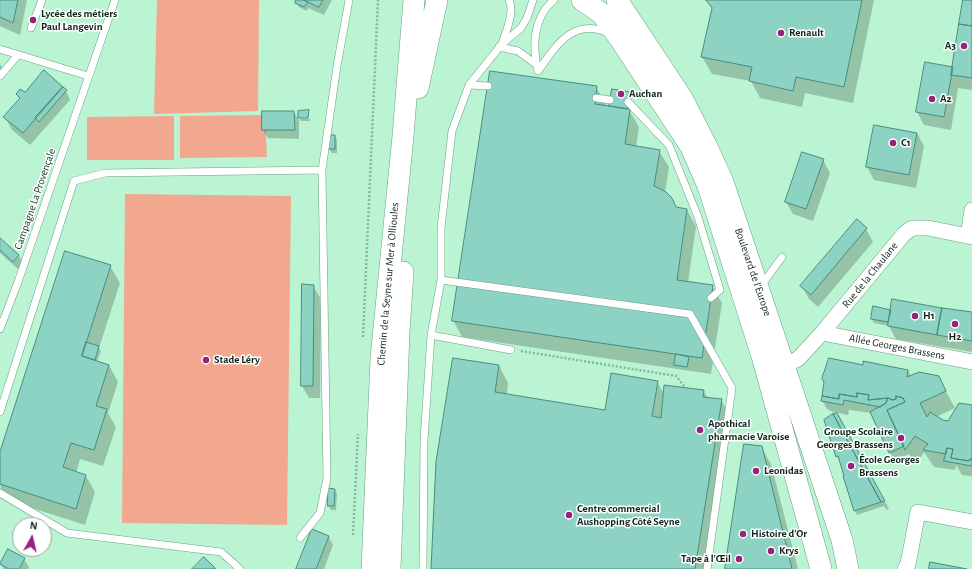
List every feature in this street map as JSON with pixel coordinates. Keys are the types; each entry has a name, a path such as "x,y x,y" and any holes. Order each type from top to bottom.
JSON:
{"street":[{"path":"381,358 380,324 387,210 397,93 400,0"},
{"name":"Chemin de la Seyne sur Mer à Ollioules","path":"372,569 381,358 403,136 414,0"},
{"name":"Chemin de la Seyne sur Mer à Ollioules","path":"390,569 399,332 418,88 422,0"},
{"name":"Boulevard de l'Europe","path":"582,0 602,13 691,147 710,193 842,540 849,567"},
{"name":"Boulevard de l'Europe","path":"617,0 682,98 723,182 759,289 775,367 774,400 821,569"},
{"path":"418,88 432,24 440,3"},
{"path":"970,236 972,210"},
{"name":"Rue de la Chaulane","path":"775,367 798,359 822,333 904,234 912,228 928,228 970,236"},
{"name":"Allée Georges Brassens","path":"822,333 972,362"},
{"name":"Boulevard de l'Europe","path":"774,400 789,415 835,552 849,567"},
{"path":"906,569 918,512 972,522"}],"lane":[{"path":"31,28 42,0"},
{"name":"Campagne La Provençale","path":"0,329 18,282 88,76 116,0"},
{"path":"300,538 320,513 327,478 322,170 337,66 349,0"},
{"path":"500,45 509,21 511,4 508,0"},
{"path":"423,569 424,440 431,335 441,280 441,228 452,131 469,85 500,45 522,28 533,0"},
{"path":"537,68 535,35 544,11 554,0"},
{"path":"537,68 565,36 578,30 593,27 620,39"},
{"path":"500,45 518,51 537,68"},
{"path":"0,49 88,76"},
{"path":"0,76 18,54"},
{"path":"469,85 488,86"},
{"path":"596,98 610,100"},
{"path":"628,102 668,146 698,217 720,290 711,298"},
{"path":"0,412 74,181 105,173 322,170"},
{"path":"759,289 782,257"},
{"path":"441,280 690,314 732,388 707,569"},
{"path":"431,335 511,350"},
{"path":"0,493 67,533 221,552 240,569"}],"path":[{"path":"363,338 378,0"},
{"path":"511,350 676,376 684,386"},
{"path":"353,540 358,432"}],"shaded area":[{"path":"157,0 259,0 258,111 154,114"},
{"path":"265,115 267,157 180,158 180,116"},
{"path":"174,116 174,160 87,160 87,117"},
{"name":"Stade Léry","path":"125,194 291,196 287,525 122,523"}],"building":[{"path":"0,0 18,0 13,23 0,17"},
{"path":"296,0 304,0 308,2 304,7 295,3"},
{"path":"304,0 323,0 319,7"},
{"name":"Renault","path":"706,0 862,0 844,87 796,77 793,91 749,81 752,67 701,57 712,8"},
{"path":"963,0 972,0 972,26 959,24"},
{"name":"A3","path":"959,24 972,26 972,78 951,75"},
{"name":"A2","path":"925,62 953,67 944,117 916,112"},
{"path":"44,70 63,87 23,133 3,117 20,98 16,94 20,89 25,92"},
{"path":"490,71 597,86 595,104 630,109 625,144 660,150 654,186 666,192 672,198 676,207 687,209 677,280 713,285 702,358 452,321"},
{"path":"63,87 67,90 39,122 35,118"},
{"path":"612,89 630,92 627,109 609,106"},
{"path":"309,110 308,118 298,118 298,111"},
{"path":"262,111 294,111 295,130 262,130"},
{"name":"C1","path":"874,125 917,133 909,175 866,167"},
{"path":"328,135 335,135 335,149 328,149"},
{"path":"802,152 824,159 806,209 785,202"},
{"path":"857,219 867,228 811,295 800,286"},
{"path":"0,238 19,255 13,262 0,250"},
{"path":"65,251 111,265 82,356 109,365 96,406 107,409 94,450 71,443 63,467 86,475 76,509 0,484 0,452"},
{"path":"302,284 314,285 313,386 301,386"},
{"name":"H1","path":"892,299 942,308 937,335 888,326"},
{"path":"873,306 891,310 888,322 871,319"},
{"name":"H2","path":"942,308 972,312 972,341 937,335"},
{"path":"86,342 99,346 95,360 82,356"},
{"path":"676,354 689,357 687,367 674,365"},
{"name":"Centre commercial Aushopping Côté Seyne","path":"453,358 499,365 495,392 605,410 611,373 658,381 652,416 661,418 664,385 704,390 703,397 722,399 695,569 431,569 436,462"},
{"path":"829,358 863,365 863,361 908,370 907,377 919,372 939,376 946,391 920,403 927,417 930,412 943,420 948,421 959,403 972,405 972,460 970,459 969,461 951,458 953,449 947,448 946,454 923,450 928,444 915,436 905,450 887,410 905,402 903,398 896,396 896,399 892,400 888,398 868,400 869,395 857,393 857,397 839,394 839,399 822,396 824,382 822,379"},
{"path":"857,393 869,395 868,400 888,398 886,403 880,407 844,400 843,405 821,401 822,396 839,399 839,394 857,397"},
{"path":"896,396 903,398 905,402 887,410 904,446 889,453 870,412 886,403 888,398 892,400 896,399"},
{"path":"837,413 885,501 881,502 833,414"},
{"name":"École Georges Brassens","path":"833,414 881,502 854,511 838,456 836,457 824,420"},
{"path":"744,444 762,446 792,569 725,569"},
{"path":"947,448 953,449 951,458 969,461 970,459 972,460 972,466 944,461"},
{"path":"328,488 335,489 334,506 328,506"},
{"path":"312,529 329,536 316,569 296,569"},
{"path":"8,549 12,551 12,557 25,558 19,569 9,569 0,564"},
{"path":"204,557 216,569 192,569"},
{"path":"930,562 967,569 929,569"}],"place":[{"name":"Lycée des métiers Paul Langevin","path":"33,20"},
{"name":"Renault","path":"781,33"},
{"name":"A3","path":"964,46"},
{"name":"Auchan","path":"621,94"},
{"name":"A2","path":"932,99"},
{"name":"C1","path":"893,143"},
{"name":"H1","path":"915,316"},
{"name":"H2","path":"955,324"},
{"name":"Stade Léry","path":"206,360"},
{"name":"Apothical pharmacie Varoise","path":"700,430"},
{"name":"Groupe Scolaire Georges Brassens","path":"901,438"},
{"name":"École Georges Brassens","path":"851,466"},
{"name":"Leonidas","path":"756,471"},
{"name":"Centre commercial Aushopping Côté Seyne","path":"569,515"},
{"name":"Histoire d'Or","path":"743,534"},
{"name":"Krys","path":"771,551"},
{"name":"Tape à l'Œil","path":"739,559"}]}
